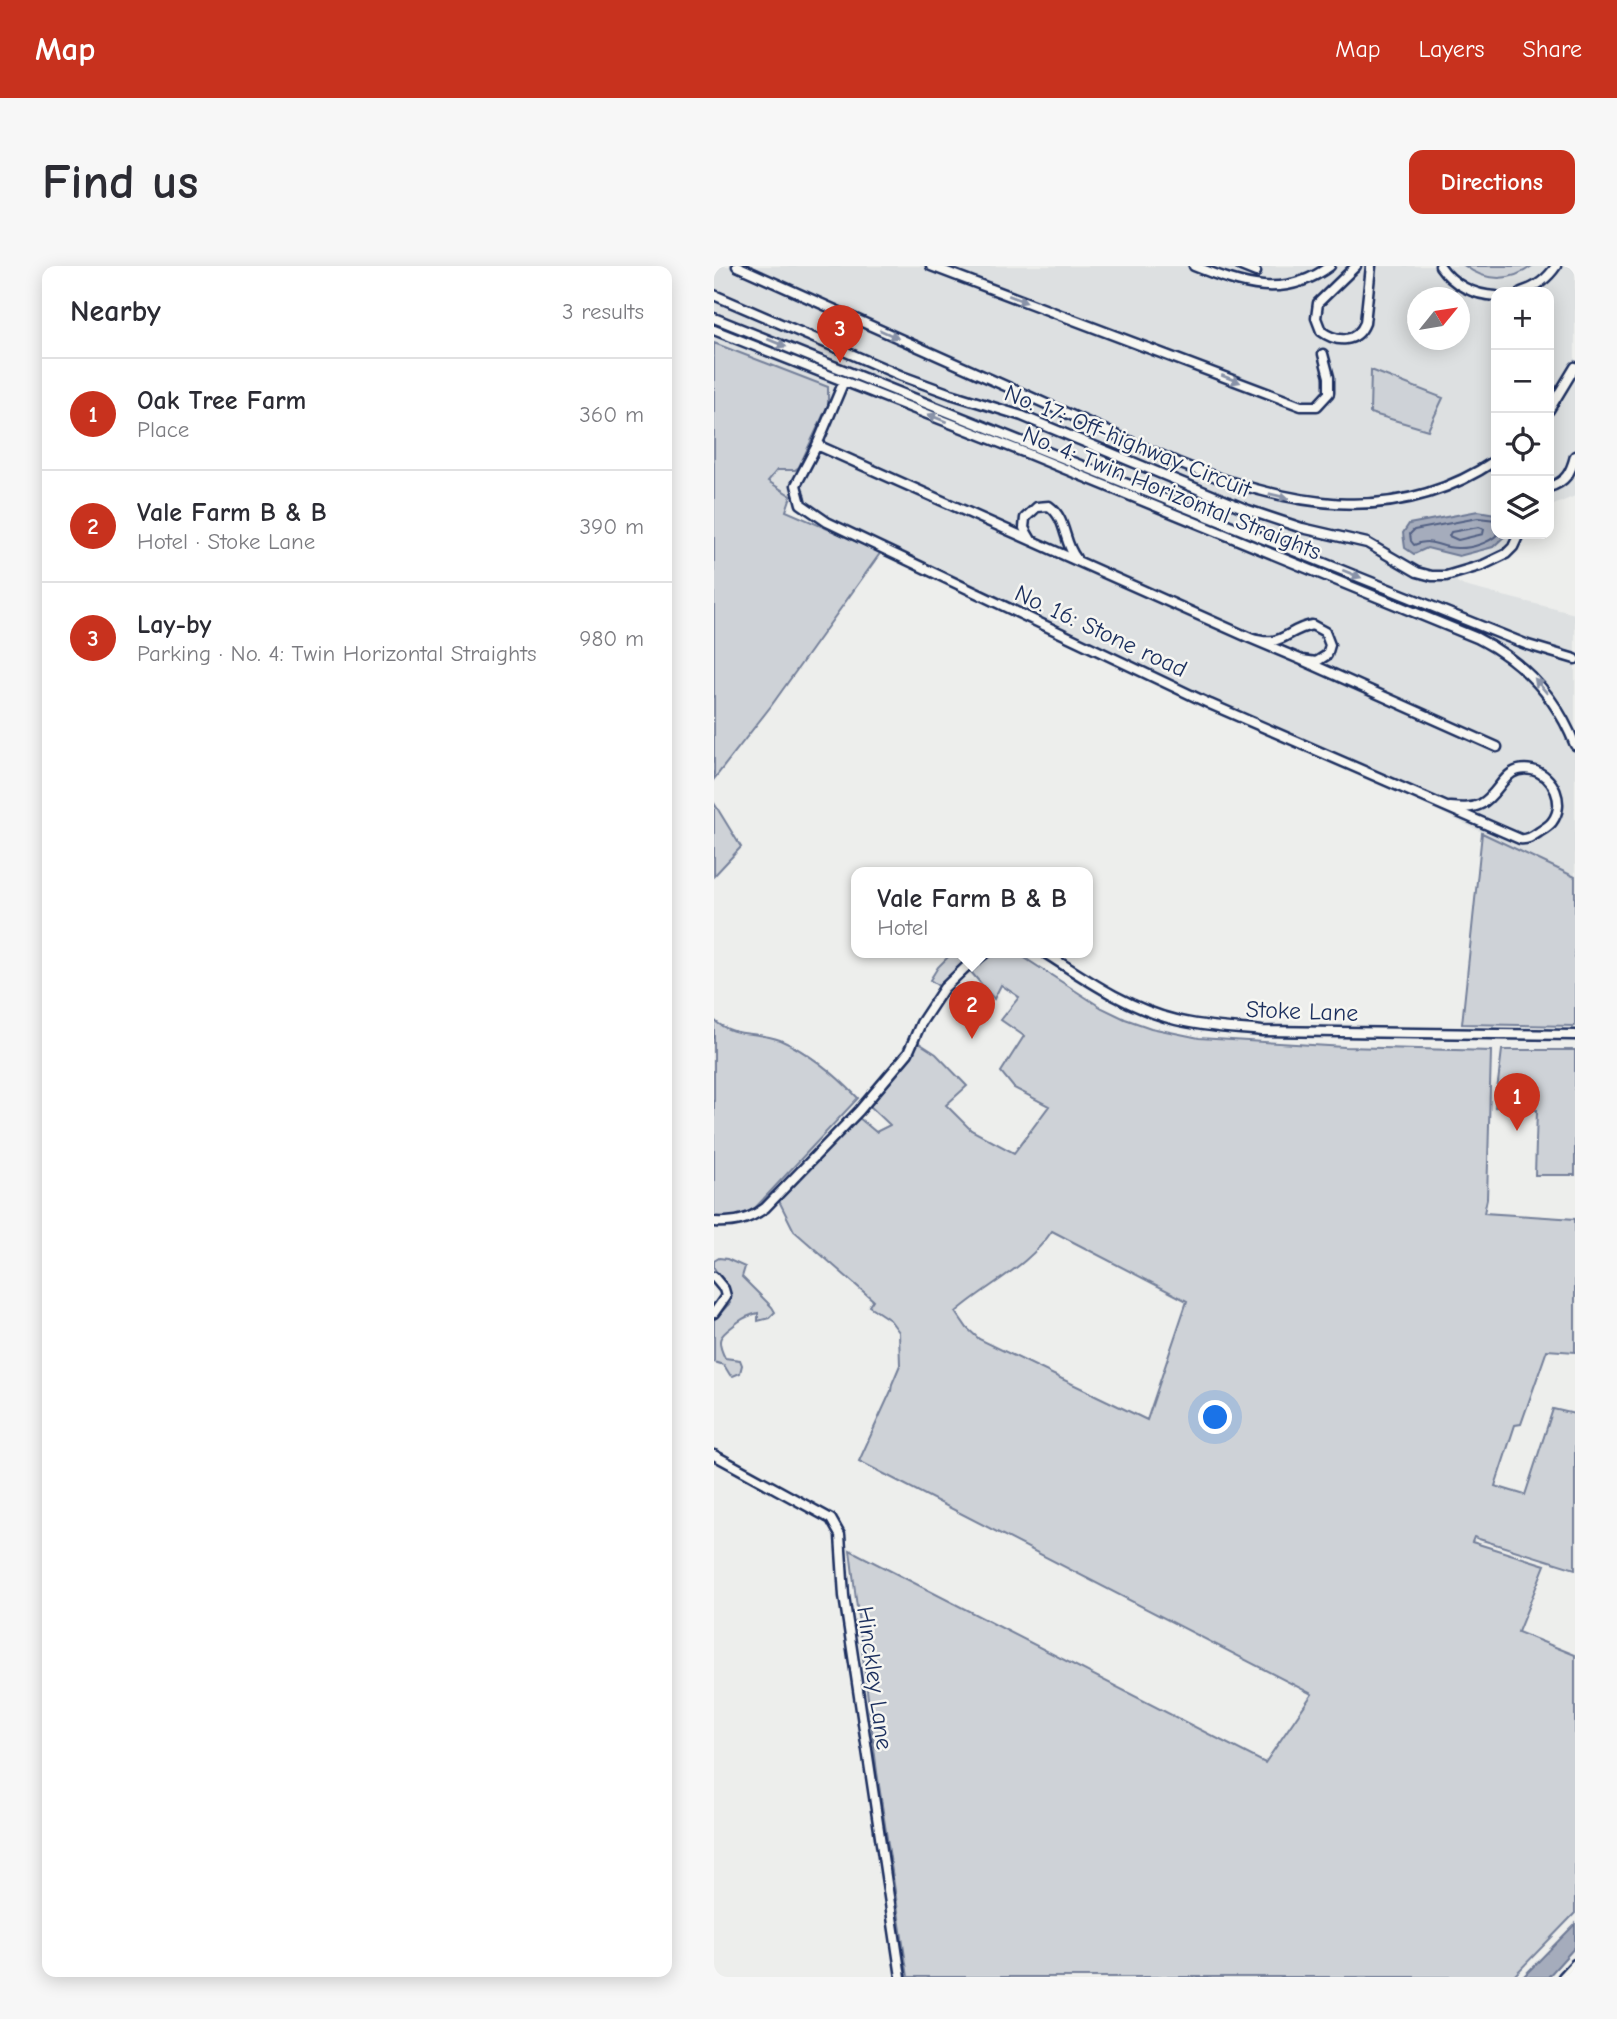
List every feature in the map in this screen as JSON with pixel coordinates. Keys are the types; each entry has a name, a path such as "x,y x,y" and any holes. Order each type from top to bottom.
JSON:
{"street":[{"path":"737,266 1176,462 1226,481 1278,496 1345,505 1385,502 1448,487 1491,463"},
{"path":"931,266 1301,406 1317,406 1329,393 1329,377 1323,354"},
{"path":"1194,266 1233,281 1262,287 1296,284 1330,266"},
{"path":"1241,266 1256,272"},
{"path":"1356,266 1318,303 1315,312 1321,331 1333,339 1345,340 1366,323 1371,266"},
{"path":"1440,266 1446,275 1464,288 1491,296"},
{"path":"1534,287 1556,266"},
{"name":"No. 17: Off-highway Circuit","path":"714,295 902,376 1022,416 1248,510 1302,528 1367,543 1417,572 1446,576 1483,565 1506,554 1517,539"},
{"name":"No. 4: Twin Horizontal Straights","path":"714,318 1528,645 1575,659"},
{"name":"No. 4: Twin Horizontal Straights","path":"714,330 1026,453 1486,642 1513,659 1531,675 1560,712 1575,745"},
{"path":"1554,402 1575,367"},
{"path":"844,381 817,446 1497,747"},
{"name":"No. 16: Stone road","path":"817,446 796,485 797,494 805,508 827,522 1210,704 1520,839 1526,840 1551,824 1558,803 1557,794 1549,780 1540,773 1521,769 1507,775 1483,803 1463,808 1450,807"},
{"path":"1554,484 1564,481 1575,456"},
{"path":"1031,540 1024,528 1025,518 1037,507 1049,506 1059,517 1073,555 1097,569"},
{"path":"1250,638 1262,642 1280,640 1307,626 1319,627 1327,635 1329,652 1317,662 1302,660"},
{"path":"714,1222 733,1223 750,1218 765,1208 859,1111 908,1053 921,1023 944,988 978,958"},
{"name":"Stoke Lane","path":"1053,958 1103,991 1137,1007 1174,1020 1211,1027 1262,1031 1575,1035"},
{"path":"714,1277 726,1296 714,1313"},
{"name":"Hinckley Lane","path":"714,1454 778,1491 820,1511 831,1519 840,1535 844,1596 901,1977"},
{"path":"1563,1977 1575,1964"}],"shaded area":[{"path":"714,266 1575,266 1575,496 1554,505 1554,287 1491,287 1491,539 1518,539 1512,550 1483,568 1457,578 1457,582 1575,614 1575,877 1309,749 1113,664 881,552 815,509 805,499 791,496 768,481 778,470 790,471 828,387 714,343"},
{"path":"1465,266 1532,266 1516,275 1499,278 1481,275"},
{"path":"714,343 828,387 828,405 799,467 795,470 777,470 768,481 791,496 786,511 881,552 771,706 714,779"},
{"path":"1371,370 1443,398 1428,430 1370,413"},
{"path":"714,803 741,847 714,876"},
{"path":"1482,833 1575,877 1575,1026 1462,1024"},
{"path":"947,958 971,958 940,987 930,980"},
{"path":"988,958 1025,958 1102,1008 1125,1019 1151,1028 1199,1038 1345,1047 1491,1051 1487,1199 1484,1213 1575,1219 1575,1352 1547,1350 1521,1424 1515,1425 1495,1486 1525,1495 1553,1409 1575,1414 1575,1569 1474,1537 1472,1542 1545,1565 1518,1632 1575,1655 1575,1913 1513,1977 908,1977 877,1772 850,1550 1265,1763 1312,1694 859,1461 900,1365 899,1332 890,1320 869,1306 873,1300 794,1231 778,1199 858,1117 876,1132 890,1125 870,1106 871,1101 919,1043 936,1054 967,1086 946,1105 971,1130 1014,1153 1049,1106 1014,1088 1001,1072 1024,1036 1001,1020 1019,997 1001,985 994,999 971,972","holes":["1052,1231 1187,1301 1147,1420 979,1339 956,1312 1020,1265"]},
{"path":"714,1020 737,1032 772,1037 791,1045 822,1065 858,1098 755,1208 741,1215 725,1218 714,1218"},
{"path":"1502,1050 1575,1050 1575,1175 1535,1175 1537,1110 1495,1107"},
{"path":"719,1258 745,1267 742,1277 775,1312 769,1318 758,1321 758,1313 747,1316 721,1337 720,1345 725,1358 740,1360 742,1365 740,1373 733,1376 724,1365 714,1362 714,1320 730,1303 728,1289 714,1268 714,1261"}],"water":[{"path":"1478,511 1491,513 1491,539 1502,539 1493,547 1459,556 1427,548 1414,554 1405,548 1403,533 1409,524"},
{"path":"1575,1924 1575,1947 1548,1977 1523,1977"}],"place":[{"name":"Lay-by","path":"840,363"},
{"name":"Vale Farm B & B","path":"972,1039"},
{"name":"Oak Tree Farm","path":"1517,1131"}]}
